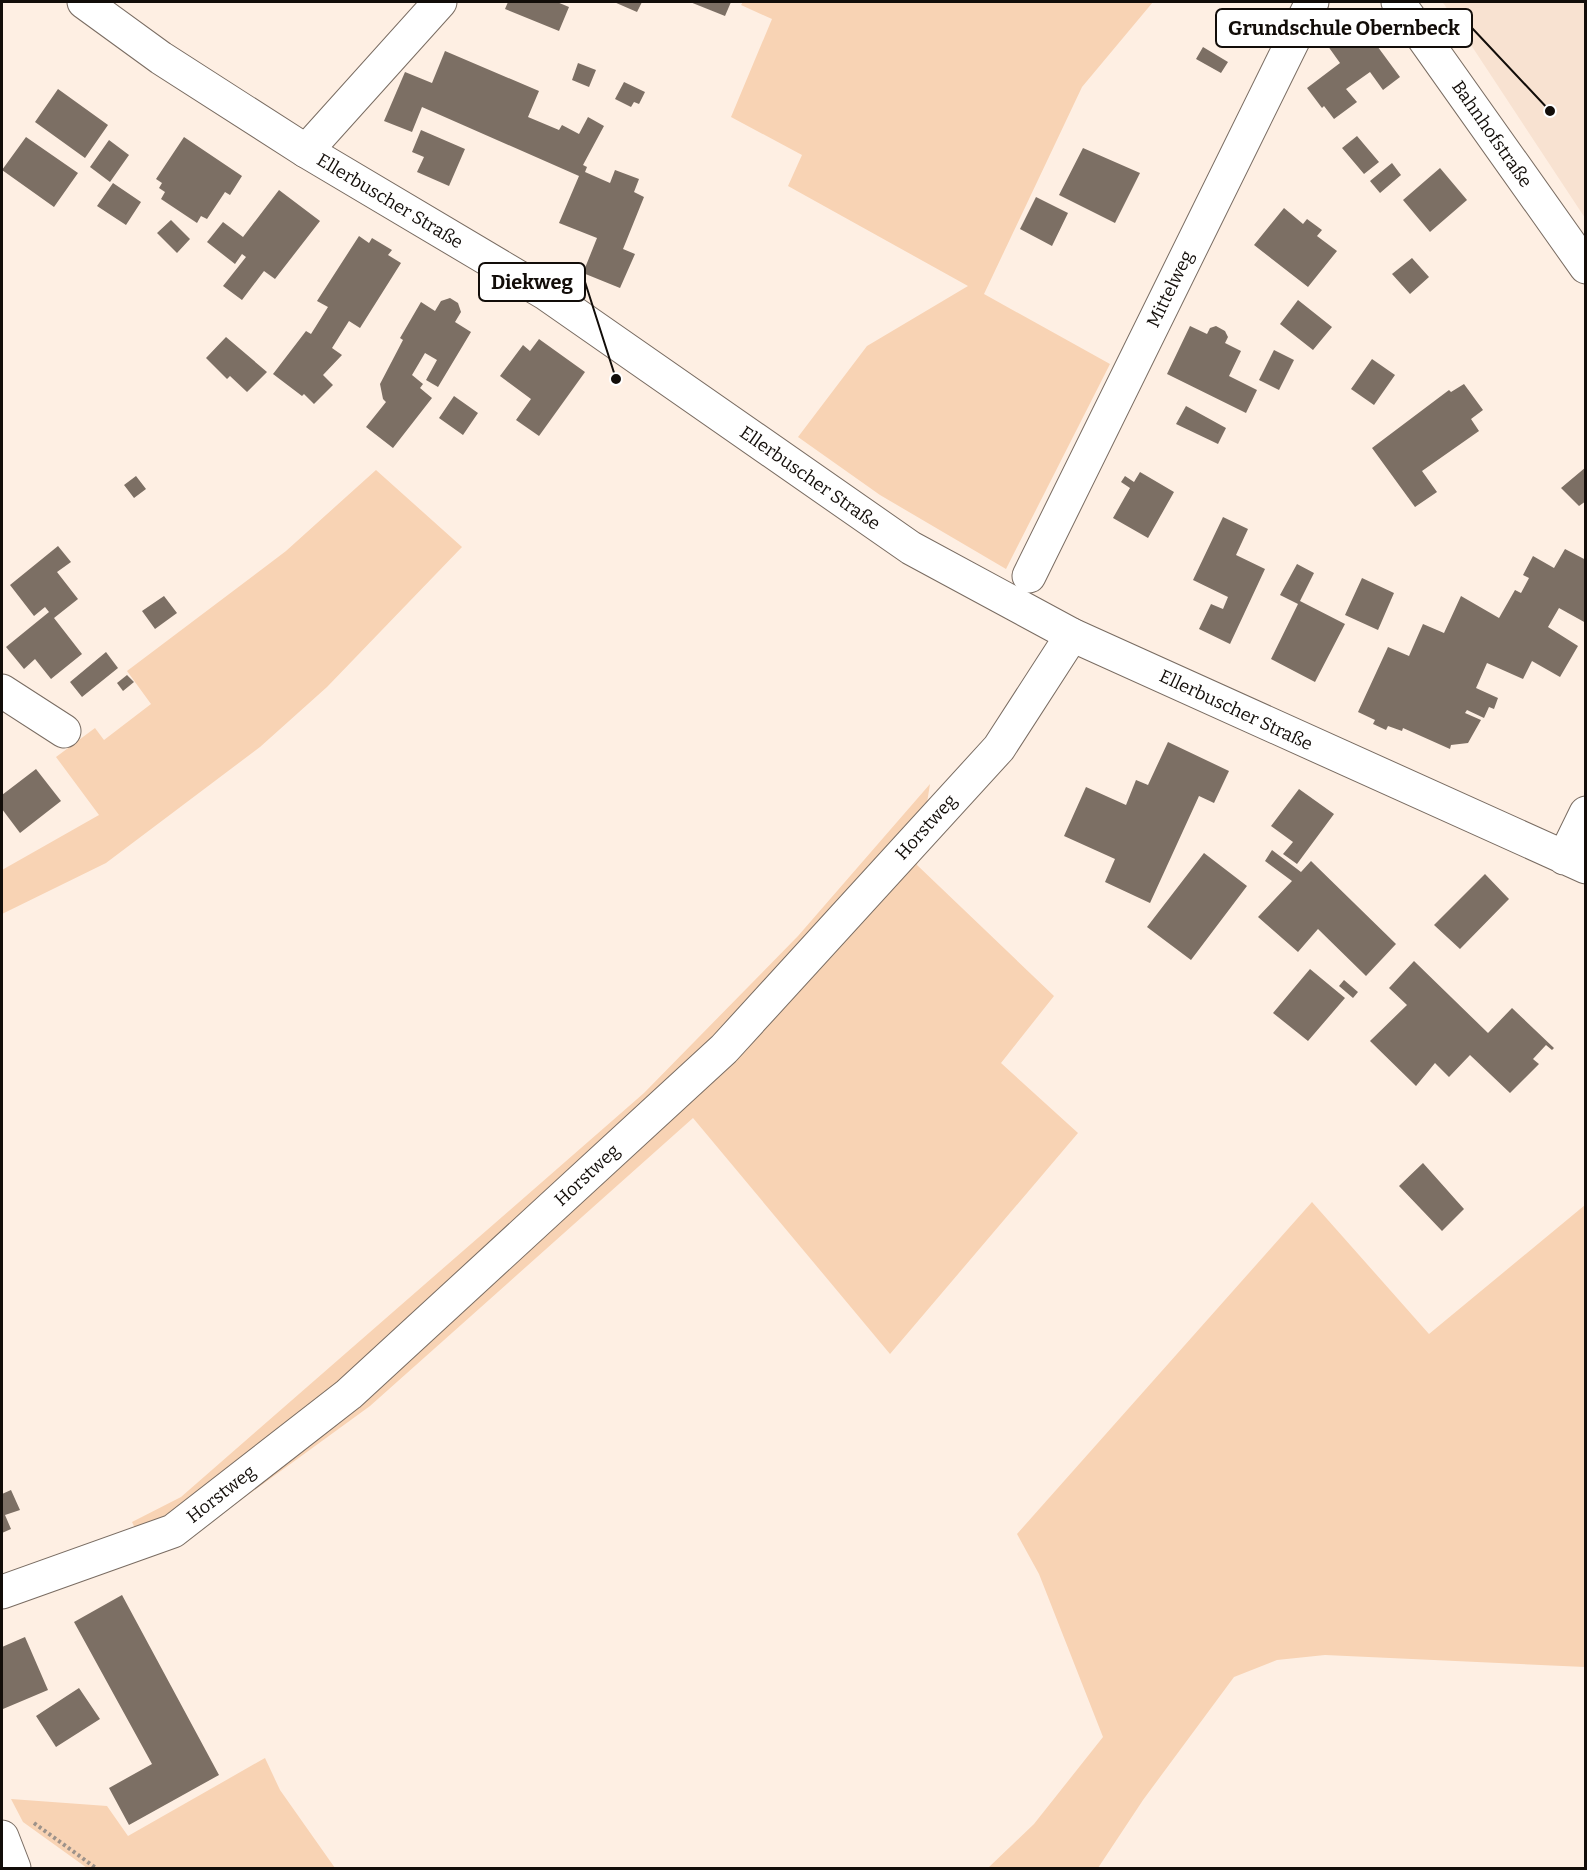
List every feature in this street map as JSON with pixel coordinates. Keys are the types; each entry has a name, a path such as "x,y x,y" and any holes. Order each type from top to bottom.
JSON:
{"street":[{"name":"Ellerbuscher Straße","path":"84,2 161,58 306,151 545,293 911,548 1072,635 1575,862"},
{"path":"306,151 440,2"},
{"name":"Mittelweg","path":"1029,576 1312,2"},
{"name":"Bahnhofstraße","path":"1398,2 1586,267"},
{"name":"Horstweg","path":"2,1592 174,1531 349,1394 724,1050 999,748 1072,635"},
{"path":"2,691 64,731"},
{"path":"1575,862 1586,813"},
{"path":"2,1837 14,1869"}],"path":[{"path":"30,1820 96,1869"}],"shaded area":[{"path":"743,2 1153,2 1082,87 984,294 1110,364 1006,569 880,495 798,437 867,346 968,286 788,186 802,155 731,117 772,19 741,5"},
{"path":"1442,2 1585,2 1585,218 1444,4"},
{"path":"376,470 462,547 327,687 260,747 106,863 2,914 2,870 99,815 56,757 95,728 104,740 151,704 127,671 286,551"},
{"path":"930,784 917,865 1054,996 1001,1063 1078,1133 890,1354 693,1118 370,1406 179,1545 149,1557 132,1522 181,1497 644,1093 798,936"},
{"path":"1312,1202 1429,1334 1585,1205 1585,1667 1325,1655 1277,1660 1234,1677 1143,1800 1098,1868 988,1868 1034,1824 1103,1737 1039,1574 1017,1534"},
{"path":"265,1758 280,1790 335,1868 87,1868 23,1822 11,1799 107,1806 128,1836"}],"building":[{"path":"508,2 557,2 569,7 559,31 505,9"},
{"path":"614,2 642,2 637,12"},
{"path":"690,2 731,2 725,16"},
{"path":"1355,16 1400,77 1383,90 1370,72 1346,89 1357,102 1334,119 1324,106 1322,108 1307,88 1340,63 1325,42"},
{"path":"1203,47 1228,62 1221,73 1196,59"},
{"path":"445,51 539,91 528,117 559,130 562,125 579,134 588,117 604,126 583,165 587,167 585,172 610,183 615,170 639,179 634,192 644,197 623,249 635,254 620,288 583,273 597,238 559,223 579,176 422,107 412,132 384,121 405,72 432,83"},
{"path":"578,63 596,70 589,87 572,80"},
{"path":"624,82 645,92 639,104 634,102 631,107 615,99"},
{"path":"58,89 108,125 85,158 35,122"},
{"path":"421,130 465,149 449,186 417,172 424,157 412,152"},
{"path":"1357,136 1379,162 1364,174 1342,148"},
{"path":"26,137 78,173 54,207 2,170"},
{"path":"184,137 242,176 230,195 225,192 207,219 201,216 197,223 161,199 165,192 159,188 162,183 156,179"},
{"path":"109,140 129,155 110,182 90,167"},
{"path":"1083,148 1140,173 1115,223 1059,195"},
{"path":"1392,163 1401,175 1380,193 1370,181"},
{"path":"1440,168 1467,200 1430,232 1403,200"},
{"path":"113,183 141,202 126,225 97,206"},
{"path":"279,190 320,221 275,279 264,271 242,300 223,286 246,257 242,254 235,264 207,242 223,222 243,237"},
{"path":"1036,197 1068,213 1052,246 1020,229"},
{"path":"1284,208 1303,224 1307,219 1322,230 1317,236 1337,251 1308,287 1254,245"},
{"path":"171,220 190,239 177,253 157,233"},
{"path":"359,236 369,243 372,238 392,250 388,255 401,263 360,328 349,321 332,348 342,355 323,375 333,385 314,404 304,394 302,396 273,374 306,331 311,334 328,307 317,301"},
{"path":"1412,258 1429,277 1410,294 1392,274"},
{"path":"450,298 458,303 461,312 455,322 471,332 438,387 426,380 437,360 425,353 412,375 423,384 420,388 432,398 393,448 366,427 386,402 383,399 380,384 403,340 400,338 421,302 435,311 441,301"},
{"path":"1298,300 1332,327 1313,350 1280,324"},
{"path":"1190,326 1207,334 1210,328 1216,326 1225,331 1228,337 1225,343 1241,351 1229,376 1257,390 1246,413 1167,374"},
{"path":"226,337 267,372 247,392 230,376 227,379 206,358"},
{"path":"539,339 585,372 539,436 516,420 531,399 500,376 523,345 530,351"},
{"path":"1274,350 1294,360 1279,390 1259,380"},
{"path":"1372,359 1395,375 1374,405 1351,389"},
{"path":"1464,384 1483,410 1471,419 1479,431 1422,471 1437,492 1415,507 1372,448 1449,390 1451,392"},
{"path":"454,396 478,413 463,435 439,418"},
{"path":"1186,406 1226,428 1218,444 1176,424"},
{"path":"1586,467 1586,501 1579,506 1561,488"},
{"path":"1140,472 1174,492 1148,538 1113,518 1130,488 1121,482 1125,476 1134,482"},
{"path":"136,476 146,489 134,498 124,485"},
{"path":"1223,517 1248,529 1236,555 1265,569 1230,644 1199,629 1211,604 1223,609 1228,597 1193,580"},
{"path":"58,546 71,562 57,572 78,599 54,618 82,654 51,679 35,659 24,669 6,647 49,612 45,607 34,616 10,585"},
{"path":"1565,549 1586,560 1586,623 1559,608 1548,627 1578,646 1560,677 1532,661 1523,679 1487,663 1476,688 1498,698 1494,709 1489,707 1484,718 1467,710 1465,713 1481,720 1468,743 1451,745 1450,749 1403,728 1402,731 1388,726 1386,730 1373,724 1375,720 1358,712 1388,647 1409,656 1423,624 1444,633 1461,596 1499,618 1515,590 1521,593 1529,578 1523,575 1533,556 1554,568"},
{"path":"1297,564 1314,573 1300,601 1345,624 1315,682 1271,659 1298,604 1280,595"},
{"path":"1362,578 1394,593 1378,630 1345,615"},
{"path":"164,596 177,613 155,629 142,611"},
{"path":"106,652 118,668 82,697 70,682"},
{"path":"127,675 134,682 123,691 117,683"},
{"path":"1168,742 1229,771 1214,803 1199,796 1150,903 1105,882 1115,859 1064,836 1086,787 1126,805 1136,780 1148,785"},
{"path":"36,769 61,801 20,833 2,809 2,795"},
{"path":"1299,789 1334,814 1297,864 1283,854 1293,842 1271,826"},
{"path":"1272,850 1301,872 1311,861 1396,944 1366,976 1318,929 1298,952 1258,917 1292,881 1265,861"},
{"path":"1204,853 1247,886 1191,960 1147,927"},
{"path":"1485,874 1509,899 1460,949 1434,925"},
{"path":"1414,961 1488,1033 1512,1008 1554,1048 1552,1050 1546,1045 1533,1059 1539,1064 1510,1093 1470,1055 1449,1077 1435,1063 1416,1086 1370,1041 1407,1005 1389,988"},
{"path":"1310,969 1345,998 1308,1041 1273,1013"},
{"path":"1344,980 1358,992 1353,998 1339,986"},
{"path":"1423,1163 1464,1209 1442,1231 1399,1186"},
{"path":"11,1490 20,1510 5,1515 11,1529 2,1533 2,1494"},
{"path":"122,1595 219,1775 129,1825 109,1788 152,1764 74,1622"},
{"path":"25,1637 48,1690 3,1709 2,1647"},
{"path":"79,1688 100,1719 56,1747 36,1716"}],"place":[{"name":"Grundschule Obernbeck","path":"1550,111"},
{"name":"Diekweg","path":"616,379"}]}
